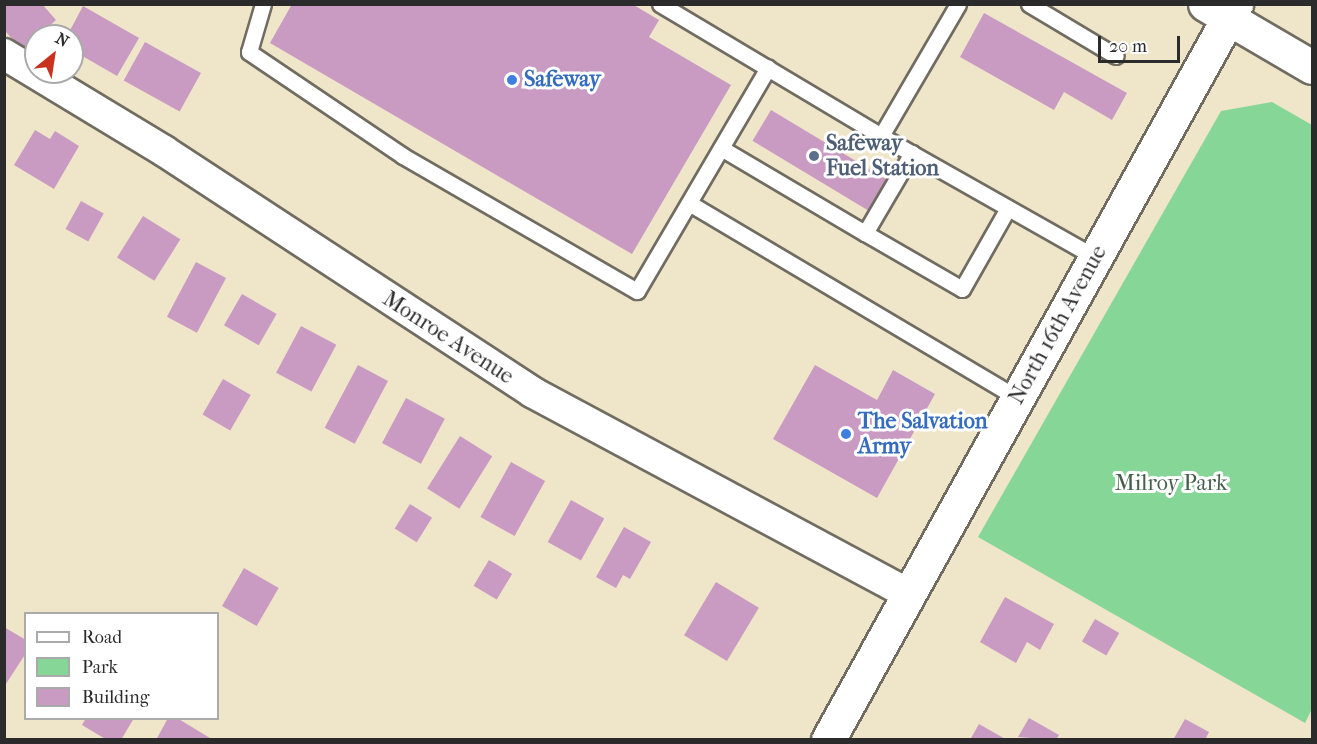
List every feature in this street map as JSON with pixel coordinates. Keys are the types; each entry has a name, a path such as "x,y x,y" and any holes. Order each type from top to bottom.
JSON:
{"main road":[{"path":"1223,9 1312,67"},
{"name":"North 16th Avenue","path":"828,740 1095,257 1223,9"}],"street":[{"name":"Monroe Avenue","path":"4,54 164,151 532,393 908,594"}],"lane":[{"path":"262,4 249,52 403,156 637,291 768,68"},
{"path":"660,4 881,136 1095,257"},
{"path":"881,136 957,4"},
{"path":"1029,4 1116,56"},
{"path":"721,148 962,289 1008,208"},
{"path":"865,233 912,153"},
{"path":"689,203 1018,398"}],"green space":[{"name":"Milroy Park","path":"1272,102 1312,125 1312,709 1305,723 978,537 1221,111"}],"building":[{"path":"4,4 42,4 56,20 52,24 24,24 23,50 4,30"},
{"path":"292,4 632,4 659,20 649,37 731,85 632,254 270,43"},
{"path":"83,6 139,38 117,76 84,57 84,24 73,24"},
{"path":"984,13 1127,93 1112,120 1064,92 1054,110 960,57"},
{"path":"145,42 201,73 180,112 124,80"},
{"path":"771,110 888,180 869,211 752,141"},
{"path":"35,130 50,139 55,131 79,146 54,189 14,165"},
{"path":"81,201 104,214 88,242 65,229"},
{"path":"143,216 180,239 154,281 117,258"},
{"path":"196,262 226,278 197,333 167,317"},
{"path":"242,294 277,314 259,345 224,325"},
{"path":"301,326 336,345 311,392 276,373"},
{"path":"358,365 388,381 355,444 325,428"},
{"path":"815,365 877,400 893,370 935,394 877,498 773,439"},
{"path":"223,379 251,395 230,431 202,415"},
{"path":"406,398 445,419 421,464 382,443"},
{"path":"460,436 492,456 459,509 427,489"},
{"path":"511,462 545,481 515,536 480,517"},
{"path":"571,500 604,518 581,560 548,542"},
{"path":"410,504 432,518 417,542 395,529"},
{"path":"624,527 651,542 630,579 623,575 616,588 596,577"},
{"path":"489,560 512,574 497,600 474,586"},
{"path":"244,568 279,588 257,626 222,606"},
{"path":"716,582 759,608 727,661 684,635"},
{"path":"1005,597 1054,624 1040,650 1027,642 1016,663 980,642"},
{"path":"1095,619 1119,633 1106,656 1082,642"},
{"path":"4,627 24,639 24,656 4,687"},
{"path":"1029,718 1059,735 1056,740 1018,737"},
{"path":"1185,719 1209,732 1205,740 1173,740"},
{"path":"85,720 133,720 121,740 107,740 82,725"},
{"path":"167,720 180,720 210,738 156,740"},
{"path":"979,724 1007,740 970,740"}],"place":[{"name":"Safeway","path":"512,80"},
{"name":"Safeway Fuel Station","path":"814,156"},
{"name":"The Salvation Army","path":"846,434"}]}
